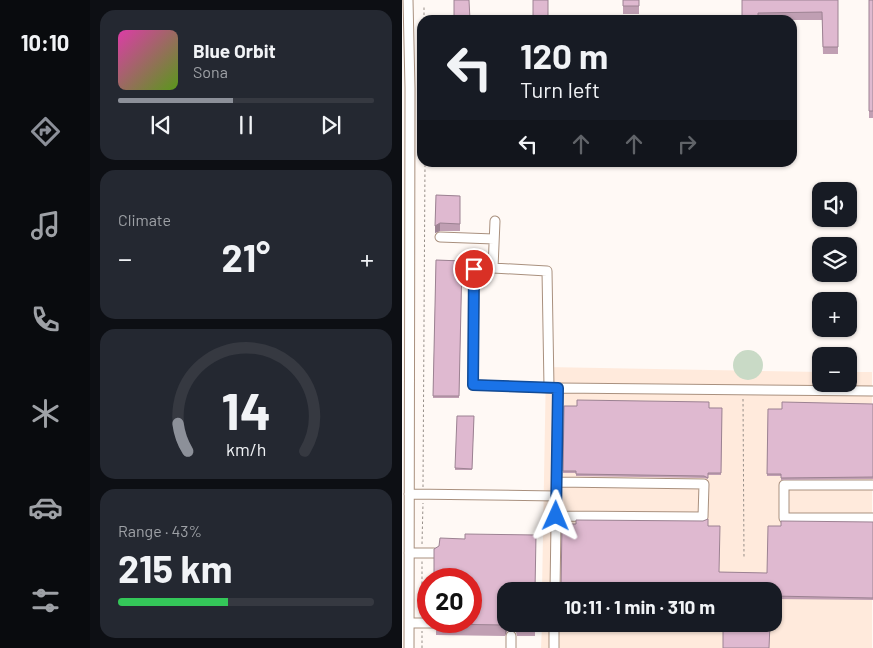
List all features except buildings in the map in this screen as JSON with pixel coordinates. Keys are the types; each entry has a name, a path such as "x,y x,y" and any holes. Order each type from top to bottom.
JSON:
{"street":[{"path":"408,0 406,98 409,648"},
{"path":"495,221 493,268 547,271 557,482 555,582"},
{"path":"440,237 494,239"},
{"path":"474,269 473,385 554,388 872,391"},
{"path":"556,516 703,517 704,484 557,482"},
{"path":"872,485 784,485 784,518 872,518"},
{"path":"409,494 556,496"},
{"path":"409,553 434,553"},
{"path":"409,623 417,622"},
{"path":"554,632 554,648"},
{"path":"511,636 511,648"}],"path":[{"path":"424,5 424,15"},
{"path":"422,568 425,167"},
{"path":"743,389 744,558"},
{"path":"416,523 422,523"},
{"path":"422,633 422,648"}],"shaded area":[{"path":"546,367 812,372 812,392 857,392 857,372 872,372 872,648 541,648 542,632 782,632 782,582 542,582"}],"green space":[{"path":"748,350 759,354 763,365 759,376 748,380 737,376 733,365 737,354"}],"route":[{"path":"474,269 473,385 558,388 556,516"}]}
